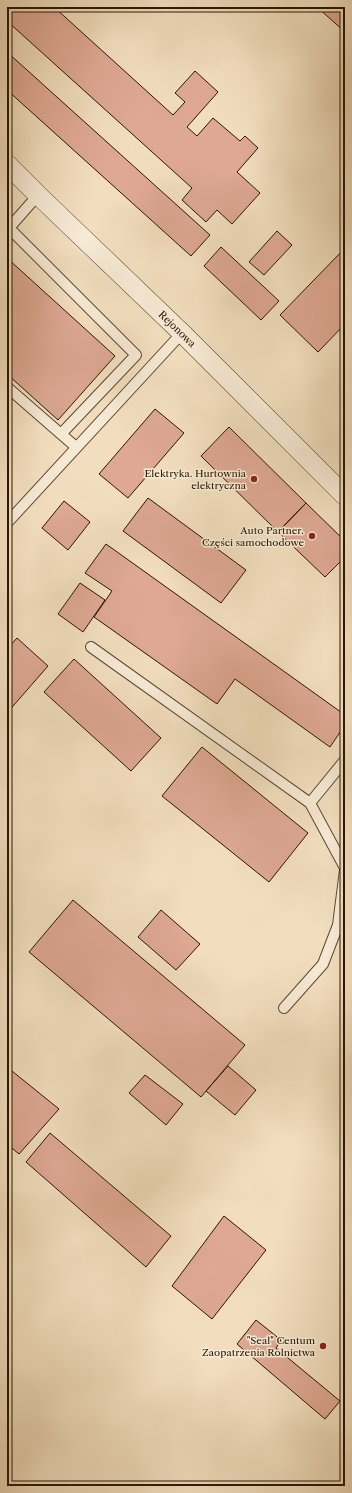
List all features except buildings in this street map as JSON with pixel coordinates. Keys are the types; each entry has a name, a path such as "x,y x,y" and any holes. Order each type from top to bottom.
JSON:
{"street":[{"name":"Rejonowa","path":"7,164 182,333 345,496"}],"lane":[{"path":"38,195 8,227 136,355 61,434"},
{"path":"7,523 182,333"},
{"path":"7,387 76,447"},
{"path":"91,647 310,803 345,869 338,925 323,964 284,1008"},
{"path":"310,803 345,760"}],"place":[{"name":"Elektryka. Hurtownia elektryczna","path":"254,479"},
{"name":"Auto Partner. Części samochodowe","path":"312,536"},
{"name":"\"Seal\" Centum Zaopatrzenia Rolnictwa","path":"323,1346"}]}
